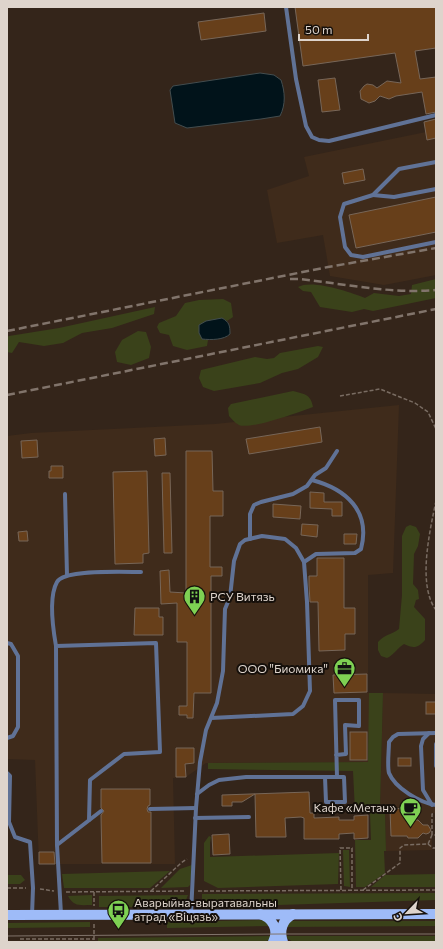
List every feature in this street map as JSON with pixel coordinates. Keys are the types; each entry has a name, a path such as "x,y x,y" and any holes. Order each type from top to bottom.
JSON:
{"main road":[{"path":"258,914 266,916 273,923 276,931 273,942"},
{"path":"283,942 281,936 282,927 286,919 293,914"},
{"path":"7,915 436,914"}],"lane":[{"path":"286,7 296,79 306,126 312,137 329,141 436,115"},
{"path":"374,195 399,169 436,162"},
{"path":"436,189 394,197 374,195 344,204 340,217 345,247 351,256 363,257 436,242"},
{"path":"250,539 250,514 254,505 292,494 307,486 315,475 326,468 337,451"},
{"path":"304,562 316,554 355,553 361,549 363,540 363,523 359,511 345,496 325,483 312,480"},
{"path":"65,494 67,575"},
{"path":"191,914 195,818 200,762 206,730 217,703 222,671 225,609 230,597 234,561 240,544 250,539 262,536 285,539 296,548 304,562 310,691 303,706 293,714 211,718"},
{"path":"61,915 57,845 56,646 53,627 53,593 58,581 67,575 81,573 141,572"},
{"path":"7,643 11,644 18,656 18,728 13,736 7,738"},
{"path":"56,646 156,643 160,752 124,754 90,780 89,820"},
{"path":"336,755 346,754 345,726 359,726 359,700 335,700 336,755 337,777"},
{"path":"430,733 423,739 421,746 423,790 434,805"},
{"path":"434,805 421,802 395,782 389,772 389,742 398,734 436,733"},
{"path":"436,744 436,766"},
{"path":"7,773 10,776 9,822 15,837 30,842 33,888 32,916"},
{"path":"197,794 219,780 246,777 325,777 344,777 345,802 326,802 325,777"},
{"path":"150,810 196,808"},
{"path":"57,845 101,811"},
{"path":"195,818 249,817"}],"path":[{"path":"340,396 380,389 415,403 428,412 436,429"},
{"path":"436,502 429,543 427,577 430,601 436,610"},
{"path":"433,518 436,515"},
{"path":"428,844 432,835 432,814 436,814"},
{"path":"363,890 400,863 400,848 404,845 428,844 433,848 436,848"},
{"path":"341,890 340,848 352,848 352,890"},
{"path":"150,891 181,863 194,855"},
{"path":"7,888 33,888 60,892 436,890"},
{"path":"20,940 94,939"}],"shaded area":[{"path":"260,73 274,75 281,80 284,98 280,116 187,128 175,123 170,90 173,86"},
{"path":"436,120 436,275 384,285 330,276 323,235 277,243 267,190 309,176 304,157 426,132 424,122"},
{"path":"222,318 229,324 230,334 221,338 202,339 199,333 199,325 206,321"},
{"path":"399,405 393,573 368,575 367,692 369,693 369,762 206,763 186,777 173,778 175,864 39,864 35,760 7,759 7,436 31,433 215,424"},
{"path":"383,693 436,694 436,813 431,813 432,850 386,851 385,812 380,811"}],"green space":[{"path":"436,279 436,298 373,311 364,309 352,312 320,307 311,292 303,291 298,287 312,284 321,285 365,298 374,293 399,296 411,294 412,285"},
{"path":"223,299 231,303 233,317 227,321 222,318 202,339 208,340 207,346 187,350 173,346 169,335 160,333 157,327 159,323 176,316 185,303 199,300"},
{"path":"155,307 154,314 112,328 82,333 63,343 44,346 19,342 12,353 7,352 7,337 9,336 59,328"},
{"path":"138,331 146,332 151,347 149,358 131,365 117,362 115,352 122,340"},
{"path":"318,346 323,347 318,357 298,369 282,373 260,383 214,391 203,387 199,378 201,370 255,357 267,359 274,358 280,353"},
{"path":"293,391 309,397 313,407 275,420 245,426 239,425 229,416 228,408 231,404"},
{"path":"410,525 416,527 420,534 418,546 414,554 413,584 418,590 419,599 416,600 414,607 425,619 425,640 416,647 411,647 404,644 387,658 381,656 378,650 378,642 383,637 399,629 402,595 402,536 406,527"},
{"path":"369,693 383,693 380,811 385,811 385,873 365,887 356,887 355,840 371,840 370,814 355,811 353,771 208,769 208,763 368,762"},
{"path":"209,836 211,837 210,857 339,853 338,884 218,888 204,881 204,843"},
{"path":"343,850 349,850 350,887 344,886"},
{"path":"192,865 190,885 188,887 161,888 180,869"},
{"path":"170,871 150,888 64,888 62,874"},
{"path":"436,874 436,887 371,887 385,875"},
{"path":"7,875 21,875 25,880 20,884 7,884"},
{"path":"436,893 436,900 217,907 207,905 202,900 202,894"},
{"path":"92,895 92,905 75,904 68,896"},
{"path":"188,895 184,905 179,907 99,907 99,896"},
{"path":"264,920 272,926 167,928 167,922"},
{"path":"290,921 436,921 436,926 284,927"},
{"path":"90,922 90,927 7,928 7,923"},
{"path":"271,936 270,939 265,942 98,942 98,938"},
{"path":"284,936 436,936 436,941 293,942"}],"building":[{"path":"295,7 436,7 436,48 415,51 420,79 436,77 436,112 426,114 422,92 396,96 389,99 380,96 375,101 369,103 361,99 360,91 367,84 373,85 377,88 387,81 401,83 395,53 303,66"},
{"path":"264,13 266,31 201,40 198,22"},
{"path":"335,78 340,110 322,112 318,80"},
{"path":"436,119 436,138 427,140 424,122"},
{"path":"363,169 365,180 344,184 342,173"},
{"path":"436,197 436,232 356,248 349,215"},
{"path":"320,427 322,442 249,454 246,439"},
{"path":"165,438 166,455 155,456 154,439"},
{"path":"37,440 38,457 22,458 21,441"},
{"name":"РСУ Витязь","path":"186,451 212,451 213,491 223,491 223,516 210,516 210,567 222,567 222,576 211,576 211,693 194,693 193,718 187,718 187,715 179,715 179,706 187,706 187,642 177,642 177,603 161,604 160,571 169,570 170,592 186,593"},
{"path":"51,466 63,466 63,478 49,478"},
{"path":"147,471 149,553 143,554 143,563 115,564 113,472"},
{"path":"162,473 170,473 172,553 164,553"},
{"path":"310,492 324,493 324,502 342,502 342,516 332,516 332,509 310,508"},
{"path":"273,504 301,506 300,519 273,517"},
{"path":"302,524 318,525 317,537 301,535"},
{"path":"27,531 28,541 19,541 18,532"},
{"path":"344,534 357,534 356,544 344,544"},
{"path":"317,558 344,558 344,608 355,608 355,634 345,634 345,650 319,651 318,602 310,602 309,585 309,576 317,576"},
{"path":"135,608 159,608 159,617 163,617 163,635 134,635"},
{"path":"367,674 367,692 334,693 333,675"},
{"path":"426,702 436,702 436,714 426,714"},
{"path":"350,732 367,732 367,760 350,760"},
{"path":"176,748 194,748 194,763 185,764 186,777 176,777"},
{"path":"398,758 411,758 411,766 398,766"},
{"path":"101,789 150,789 150,805 147,809 148,812 151,812 151,863 102,863 101,815 104,811 101,808"},
{"path":"309,792 310,813 314,813 314,818 339,817 339,820 354,820 354,816 368,815 368,838 354,839 354,833 339,834 339,839 304,839 304,818 301,817 285,818 286,837 256,837 255,794 242,802 232,802 232,806 222,806 222,795"},
{"path":"412,808 412,820 418,820 423,825 428,825 431,830 429,833 423,833 418,838 391,836 390,809"},
{"path":"229,834 230,854 213,855 212,835"},
{"path":"39,852 54,852 55,864 39,864"}],"tram line":[{"path":"7,936 436,934"}],"railway":[{"path":"7,331 328,267 436,248"},
{"path":"290,279 385,290 436,290"},
{"path":"7,395 436,309"}],"place":[{"name":"РСУ Витязь","path":"194,616"},
{"name":"ООО \"Биомика\"","path":"344,688"},
{"name":"Кафе «Метан»","path":"411,828"},
{"name":"Аварыйна-выратавальны атрад «Віцязь»","path":"119,930"}]}
